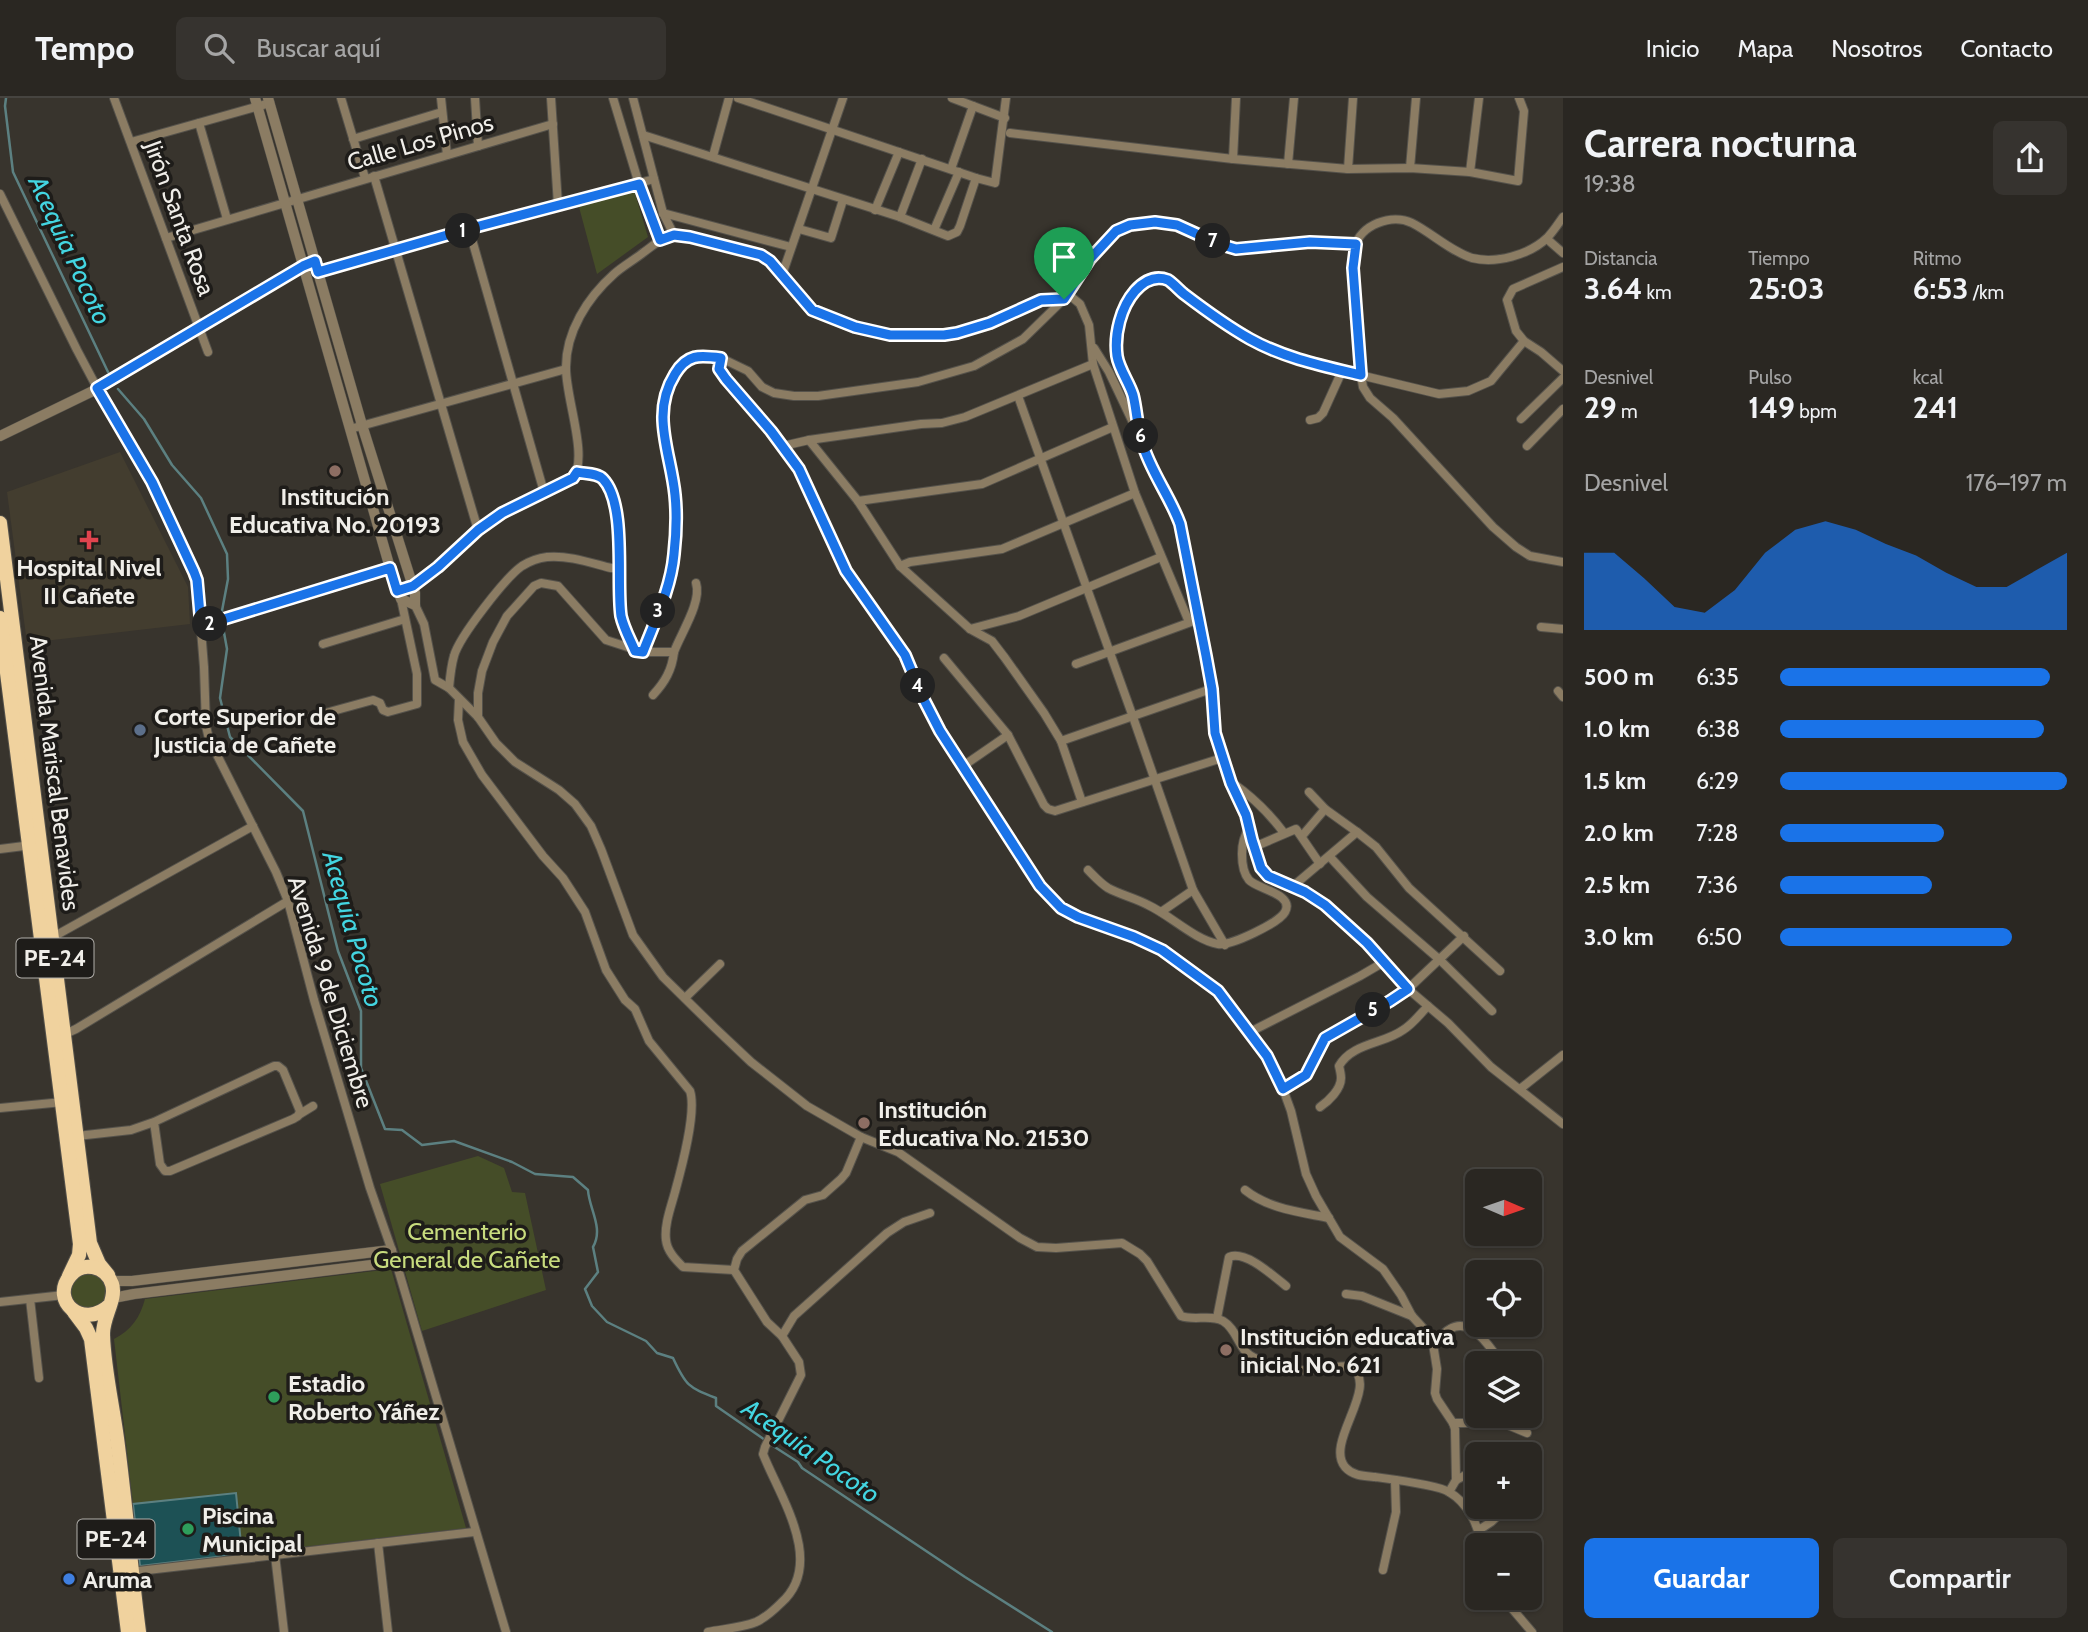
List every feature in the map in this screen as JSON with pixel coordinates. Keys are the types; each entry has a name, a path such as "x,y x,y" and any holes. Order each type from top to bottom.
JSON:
{"highway":[{"name":"Avenida Mariscal Benavides","path":"0,523 12,708 53,937 65,1034 67,1101 77,1136 90,1243 99,1264 110,1278"},
{"name":"Avenida Mariscal Benavides","path":"0,618 9,638"},
{"name":"Avenida Mariscal Benavides","path":"35,844 67,1101 80,1244 79,1255 69,1276"},
{"path":"92,1266 101,1269 110,1278 111,1302 102,1312 92,1316 82,1315 72,1310 67,1303 65,1285 75,1270 92,1266"},
{"name":"PE-24","path":"111,1302 105,1315 103,1336 118,1445 128,1632"},
{"name":"PE-24","path":"72,1310 91,1339 126,1572 139,1632"}],"street":[{"name":"Jirón Santa Rosa","path":"114,98 208,352"},
{"path":"341,98 353,139 396,250 478,530"},
{"path":"441,98 447,155"},
{"path":"475,98 478,146"},
{"path":"551,98 558,205"},
{"path":"612,98 660,240"},
{"path":"633,98 663,213 674,235"},
{"path":"713,156 729,98"},
{"path":"738,98 995,183 1006,98"},
{"path":"782,275 842,98"},
{"path":"952,98 1005,118"},
{"path":"1233,159 1236,98"},
{"path":"1288,164 1294,98"},
{"path":"1348,169 1353,98"},
{"path":"1409,168 1416,98"},
{"path":"1470,172 1479,98"},
{"path":"1010,133 1233,159 1348,169 1409,168 1470,172 1518,181 1524,111 1518,98"},
{"path":"131,142 269,100 362,425 413,586 415,604 424,624 435,680 448,687 478,717 496,743 514,762 559,790 575,804 591,827 601,849 633,935 663,976 751,1062 807,1106 861,1137 898,1153 1020,1238 1037,1247 1125,1244 1147,1261 1181,1316 1217,1318 1226,1322 1252,1357 1292,1370 1351,1366 1355,1369 1359,1388 1342,1443 1340,1457 1345,1467 1354,1474 1449,1492 1468,1510 1480,1533"},
{"path":"256,102 399,595 417,674 417,704 388,712 383,710 380,703 373,701 311,717"},
{"path":"934,230 955,171 968,102"},
{"path":"353,139 442,112"},
{"path":"199,123 227,219"},
{"name":"Calle Los Pinos","path":"166,237 553,124"},
{"path":"643,135 948,236 957,232 976,178"},
{"path":"875,210 899,152"},
{"path":"900,218 922,159"},
{"path":"318,272 654,179"},
{"name":"Avenida 9 de Diciembre","path":"0,194 97,388 152,482 197,580 206,726 213,750 276,872 288,901 370,1188 396,1262 474,1532 506,1632"},
{"path":"799,229 831,238 844,200"},
{"path":"663,213 791,247"},
{"path":"1563,217 1546,239 1529,250 1503,259 1488,260 1470,257 1409,222 1397,219 1381,221 1365,231 1356,244 1353,268 1361,375 1363,387 1370,398 1393,418 1493,527 1516,547 1530,556 1563,562"},
{"path":"639,651 669,579 674,554 676,497 662,401 680,365 690,358 721,358 748,371 762,387 774,393 794,397 918,382 974,366 1023,339 1066,296 1090,259 1116,231 1130,225 1155,222 1177,225 1236,249 1310,242 1356,244"},
{"path":"468,229 544,492"},
{"path":"399,595 438,567 478,530 502,513 573,478 577,472 579,453 566,369 572,334 587,305 614,274 660,240 674,235 761,255 770,261 812,310 855,327 890,335 957,333 990,323 1041,300 1066,296 1080,304 1089,325 1093,364 1135,493 1189,622"},
{"path":"1546,239 1563,253"},
{"path":"0,436 97,388 315,261"},
{"path":"1563,267 1513,289 1507,300 1516,331 1524,341 1563,371"},
{"path":"1141,441 1132,393 1117,358 1117,334 1133,293 1150,279 1167,280 1261,345 1314,364 1439,394 1468,391 1491,381 1524,341"},
{"path":"1092,345 1109,372 1180,524 1212,689 1215,733 1231,783 1246,815 1261,868 1268,876 1325,905 1367,943 1408,989 1448,1023 1491,1066 1563,1124"},
{"path":"721,358 719,369 726,379 799,469 846,571 905,655 940,731 1040,886 1061,908 1162,950 1218,991 1267,1056 1291,1111 1307,1174 1329,1218 1340,1237 1383,1269 1433,1344 1437,1369 1435,1393 1453,1423 1457,1439 1456,1480 1449,1492"},
{"path":"783,446 809,440 942,423 965,417 1093,364"},
{"path":"350,429 566,369"},
{"path":"1310,420 1323,413 1342,371"},
{"path":"1521,419 1563,378"},
{"path":"1018,396 1193,890 1225,944"},
{"path":"1527,446 1563,409"},
{"path":"858,501 982,484 1114,428"},
{"path":"809,440 858,501 900,566 970,629 992,641 1061,741 1082,802"},
{"path":"577,472 598,475 613,498 622,617 625,630 639,651"},
{"path":"900,566 910,562 1002,549 1135,493"},
{"path":"448,687 454,655 461,641 505,581 521,567 532,560 548,557 570,558 611,568"},
{"path":"970,629 1019,616 1161,558"},
{"path":"201,626 390,568"},
{"path":"478,717 482,671 493,642 508,615 534,586 541,583 558,586 606,640 639,651 674,652"},
{"path":"653,695 673,667 674,652 695,603 698,592 696,583"},
{"path":"399,595 415,604"},
{"path":"323,644 405,619"},
{"path":"1076,664 1189,622 1201,625"},
{"path":"1541,627 1563,629"},
{"path":"944,658 1008,735 1048,809 1055,811 1222,758"},
{"path":"1061,741 1212,689"},
{"path":"458,699 458,720 463,742 482,775 563,878 585,912 606,970 625,1000 635,1009 649,1041 681,1079 693,1100 678,1183 668,1217 666,1241 672,1255 683,1267 734,1270"},
{"path":"963,766 1008,735"},
{"path":"1231,783 1250,795 1284,833"},
{"path":"1309,792 1325,809 1376,847 1409,888 1500,971"},
{"path":"1302,835 1325,809"},
{"path":"53,937 253,826"},
{"path":"1088,870 1107,887 1161,912 1209,942 1225,944 1278,920 1287,907 1280,895 1252,882 1244,871 1242,848 1244,835 1249,829"},
{"path":"1254,846 1294,829 1302,835 1320,864"},
{"path":"1292,887 1357,832"},
{"path":"0,849 35,844"},
{"path":"1329,857 1367,897 1440,960 1492,1011"},
{"path":"1161,912 1193,890"},
{"path":"65,1034 76,1030 288,901"},
{"path":"1283,1089 1306,1075 1325,1038 1408,989 1464,936"},
{"path":"1250,1032 1384,962"},
{"path":"685,998 720,964"},
{"path":"1320,1107 1331,1098 1340,1084 1339,1066 1345,1057 1373,1042 1401,1032 1427,1006"},
{"path":"1520,1089 1563,1055"},
{"path":"77,1136 131,1130 154,1122 274,1066 284,1070 300,1114"},
{"path":"0,1108 67,1101"},
{"path":"154,1122 160,1164 165,1171 170,1171 293,1119 313,1106"},
{"path":"708,1632 756,1622 771,1612 787,1598 798,1583 800,1569 797,1533 764,1457 765,1447 801,1375 799,1362 782,1336 767,1322 734,1270 737,1259 741,1251 805,1200 823,1195 841,1179 861,1137"},
{"path":"1245,1190 1255,1198 1274,1206 1329,1218"},
{"path":"782,1336 794,1316 887,1233 904,1222 930,1213"},
{"path":"110,1278 132,1281 391,1251"},
{"path":"1217,1318 1229,1257 1233,1255 1238,1254 1261,1266 1286,1286"},
{"path":"111,1302 134,1294 396,1262"},
{"path":"1346,1293 1362,1296 1412,1316"},
{"path":"0,1302 64,1295"},
{"path":"30,1299 39,1378"},
{"path":"1433,1344 1451,1328 1462,1325 1469,1327 1493,1351"},
{"path":"1453,1423 1503,1423 1527,1433"},
{"path":"1456,1480 1465,1475"},
{"path":"1383,1570 1396,1512 1395,1480"},
{"path":"1479,1530 1494,1519"},
{"path":"126,1572 474,1532"},
{"path":"378,1543 388,1632"},
{"path":"275,1555 284,1632"},
{"path":"1513,1610 1532,1632"}],"shaded area":[{"name":"Hospital Nivel II Cañete","path":"120,452 188,587 190,624 27,643 7,492"}],"green space":[{"path":"634,190 648,237 597,274 579,207"},
{"name":"Cementerio General de Cañete","path":"478,1156 504,1168 512,1192 525,1193 546,1290 422,1331 380,1184"},
{"name":"Estadio Roberto Yáñez","path":"391,1269 466,1528 242,1554 236,1493 133,1504 114,1339 134,1323 145,1299"},
{"path":"89,1273 102,1278 107,1291 102,1304 89,1309 76,1304 71,1291 76,1278"}],"water":[{"name":"Piscina Municipal","path":"236,1493 242,1554 140,1566 133,1504"}],"waterway":[{"name":"Acequia Pocoto","path":"6,98 13,172 108,372"},
{"name":"Acequia Pocoto","path":"118,389 144,419 172,465 201,498 227,554 228,579 221,616 227,649 220,698 230,737 303,811 338,951 361,1011 361,1068 385,1129 402,1130 422,1145 454,1141 512,1162 535,1174 573,1177 588,1190 597,1226 593,1247 598,1272 585,1289 592,1306 607,1322 646,1341 657,1353 673,1358 689,1384 716,1398 716,1406 765,1440"},
{"name":"Acequia Pocoto","path":"770,1444 965,1577 1052,1632"}],"place":[{"name":"Institución Educativa No. 20193","path":"335,471"},
{"name":"Hospital Nivel II Cañete","path":"89,540"},
{"name":"Corte Superior de Justicia de Cañete","path":"140,730"},
{"name":"Institución Educativa No. 21530","path":"864,1123"},
{"name":"Institución educativa inicial No. 621","path":"1226,1350"},
{"name":"Estadio Roberto Yáñez","path":"274,1397"},
{"name":"Piscina Municipal","path":"188,1529"},
{"name":"Aruma","path":"69,1579"}],"route":[{"path":"639,184 660,240 674,235 690,237 761,255 770,261 812,310 855,327 890,335 944,335 990,323 1041,300 1064,299 1090,259 1116,231 1130,225 1155,222 1177,225 1236,249 1310,242 1356,244 1353,268 1361,375 1314,364 1261,345 1227,324 1175,285 1157,278 1150,279 1133,293 1117,334 1117,358 1132,393 1141,441 1180,524 1212,689 1215,733 1231,783 1246,815 1261,868 1268,876 1305,892 1325,905 1367,943 1408,989 1325,1038 1306,1075 1283,1089 1267,1056 1218,991 1162,950 1061,908 1040,886 940,731 905,655 846,571 799,469 771,431 726,379 719,369 721,358 690,358 680,365 662,401 676,497 674,554 669,579 643,652 635,651 622,617 613,498 598,475 577,472 573,478 502,513 413,586 397,591 390,568 201,626 194,572 152,482 97,388 315,261 318,272 639,184"}]}
